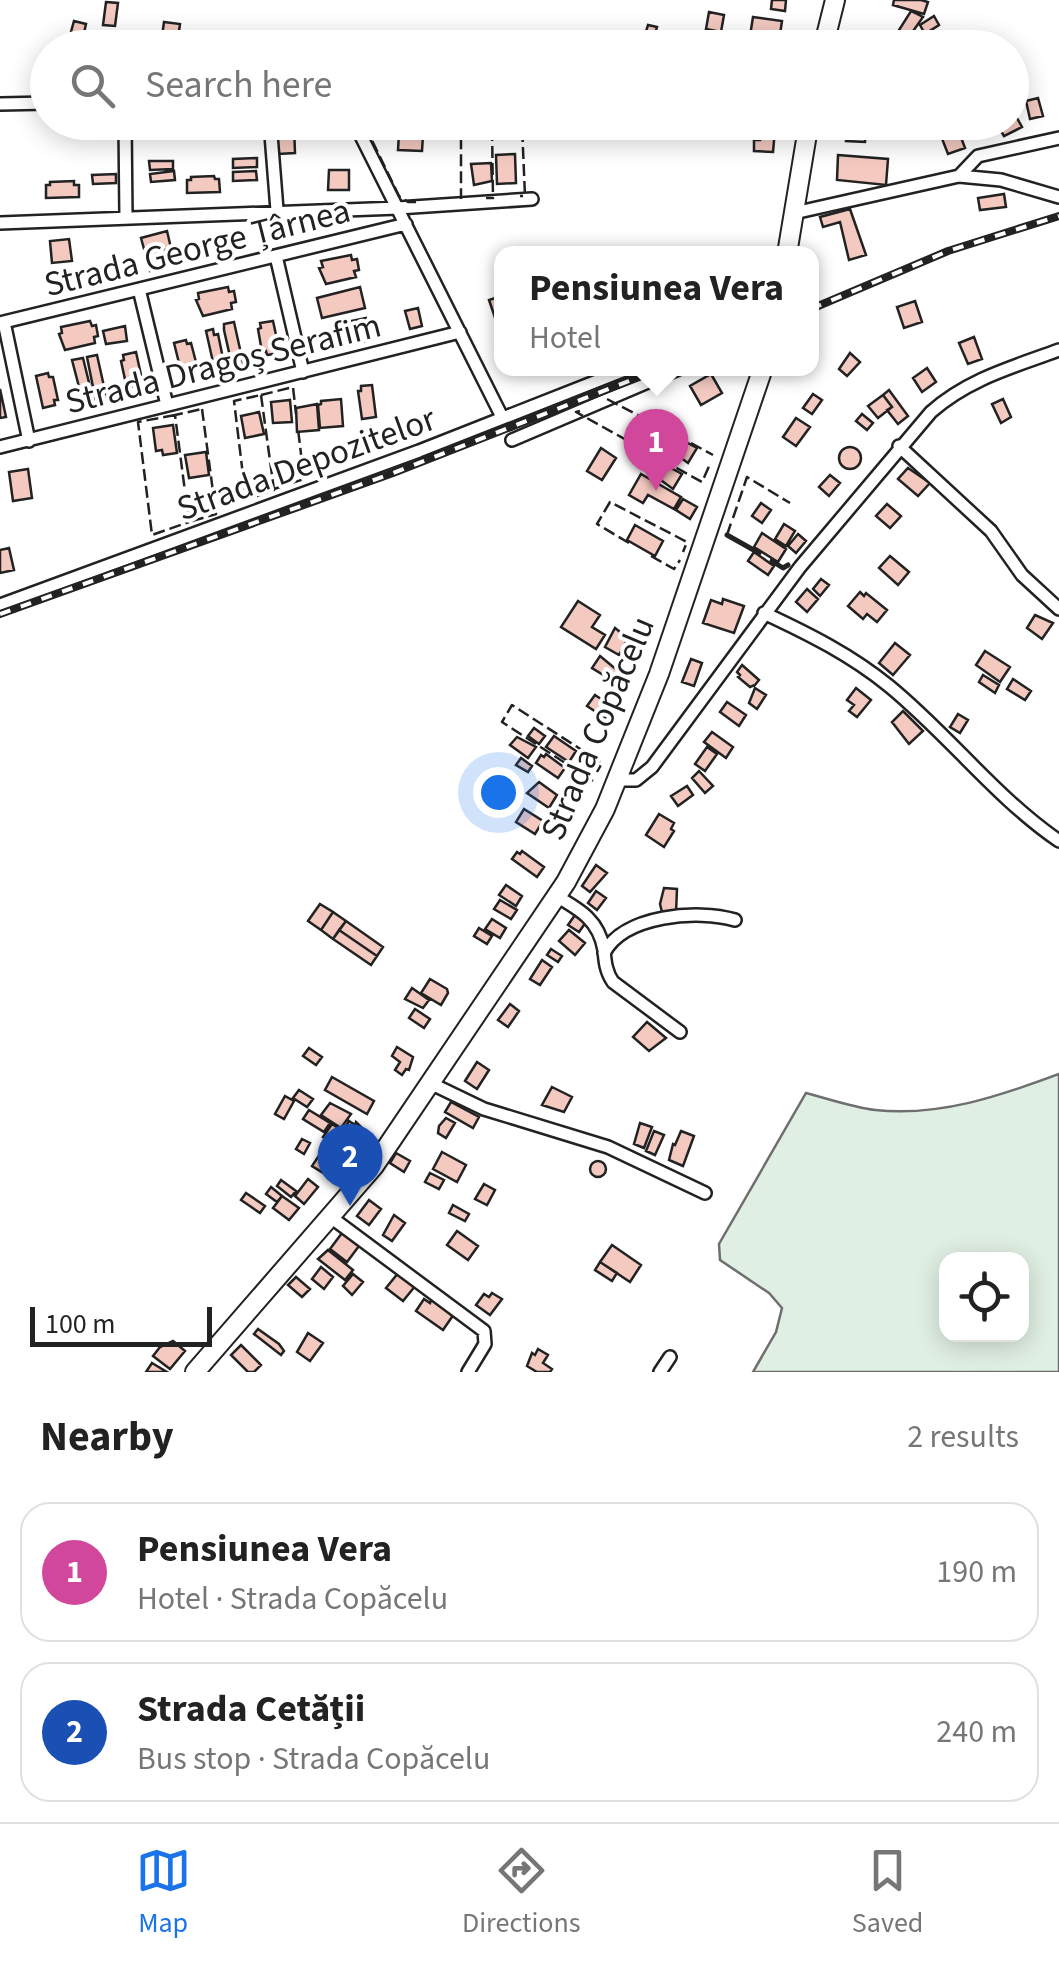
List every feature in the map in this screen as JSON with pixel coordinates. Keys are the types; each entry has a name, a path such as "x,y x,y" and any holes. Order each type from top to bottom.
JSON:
{"main road":[{"path":"827,30 834,0"},
{"path":"788,246 806,140"},
{"name":"Strada Copăcelu","path":"196,1372 374,1166 556,896 618,780 724,493 761,376"}],"street":[{"path":"0,104 30,103"},
{"path":"959,176 978,156 1059,138"},
{"path":"125,140 126,218"},
{"path":"271,140 276,210"},
{"path":"363,140 502,417"},
{"path":"794,214 959,176 1000,180 1059,197"},
{"path":"0,223 398,208 532,198"},
{"name":"Strada George Țârnea","path":"2,322 406,224"},
{"path":"276,256 303,372"},
{"path":"139,289 167,406"},
{"path":"2,322 29,440"},
{"name":"Strada Dragoș Serafim","path":"0,447 460,332"},
{"path":"618,780 636,780 652,767 764,613 900,446 952,392 1059,350"},
{"name":"Strada Depozitelor","path":"0,605 419,451 609,376"},
{"path":"512,440 662,376"},
{"path":"900,446 991,531 1022,575 1059,609"},
{"path":"764,613 827,642 889,686 1006,801 1059,841"},
{"path":"556,896 592,920 628,930"},
{"path":"604,954 614,938 650,921 705,915 735,920"},
{"path":"592,920 612,982 680,1032"},
{"path":"430,1084 484,1109 608,1147 705,1193"},
{"path":"332,1218 484,1330 486,1344 468,1372"},
{"path":"660,1372 670,1357"}],"green space":[{"path":"1059,1074 1059,1372 753,1372 776,1332 782,1308 769,1293 720,1260 719,1244 806,1093 849,1105 899,1111 946,1107 992,1097"}],"building":[{"path":"772,0 786,0 785,11 771,9"},
{"path":"894,0 928,2 924,14 893,5"},
{"path":"106,2 118,3 115,26 103,25"},
{"path":"911,11 923,17 914,30 899,30"},
{"path":"709,12 724,15 721,30 706,29"},
{"path":"934,16 939,25 923,30 920,25"},
{"path":"753,17 782,21 781,30 751,30"},
{"path":"74,21 86,24 85,30 72,30"},
{"path":"164,22 180,24 179,30 163,30"},
{"path":"1038,98 1043,116 1030,119 1029,100"},
{"path":"278,140 295,140 295,153 278,154"},
{"path":"399,140 423,140 422,151 398,150"},
{"path":"754,140 774,140 773,152 754,151"},
{"path":"943,140 962,140 965,148 948,154"},
{"path":"515,154 516,183 497,184 496,155"},
{"path":"838,155 888,159 886,185 837,180"},
{"path":"257,158 257,167 233,168 233,159"},
{"path":"149,161 173,161 173,169 150,170"},
{"path":"491,163 492,181 474,185 471,164"},
{"path":"329,170 349,170 349,190 328,190"},
{"path":"174,171 175,180 151,182 150,174"},
{"path":"256,171 257,180 233,181 233,172"},
{"path":"116,174 116,183 93,184 92,175"},
{"path":"191,177 219,179 220,192 187,193 187,180"},
{"path":"74,181 74,185 79,185 79,197 46,198 46,185 50,182"},
{"path":"1004,194 1006,207 980,210 978,198"},
{"path":"850,209 866,255 849,260 840,222 823,227 820,217"},
{"path":"167,231 171,248 159,251 163,267 150,271 141,238"},
{"path":"69,239 72,261 52,263 50,241"},
{"path":"351,255 352,260 357,259 356,277 326,284 319,268 323,267 321,261"},
{"path":"228,287 229,292 234,291 236,302 231,303 232,309 203,316 196,300 198,293"},
{"path":"360,287 365,308 322,318 317,298"},
{"path":"915,301 922,322 904,328 897,307"},
{"path":"418,308 422,326 410,329 405,311"},
{"path":"366,318 367,323 372,322 371,340 341,347 334,331 338,330 337,324"},
{"path":"90,321 92,326 96,325 95,343 65,350 59,334 61,327"},
{"path":"273,321 280,353 267,355 262,352 258,329 260,323"},
{"path":"234,322 244,367 233,370 224,324"},
{"path":"125,326 127,341 106,344 103,331"},
{"path":"213,329 214,335 218,334 226,373 216,376 215,370 208,371 206,364 213,362 206,331"},
{"path":"974,337 982,359 968,364 959,343"},
{"path":"174,343 191,343 197,366 182,375"},
{"path":"136,352 143,384 130,387 121,361 123,355"},
{"path":"850,353 860,362 847,376 839,369"},
{"path":"97,355 107,400 96,402 87,357"},
{"path":"83,358 94,403 84,406 72,360"},
{"path":"927,368 936,382 922,392 913,378"},
{"path":"48,373 53,377 58,400 43,408 36,376"},
{"path":"712,376 722,393 701,405 690,386"},
{"path":"372,385 376,417 362,419 358,391 361,386"},
{"path":"0,389 6,417 0,418"},
{"path":"889,390 908,416 898,424 887,410 892,407 883,395"},
{"path":"813,394 822,400 812,414 803,408"},
{"path":"883,395 892,407 878,418 868,406"},
{"path":"341,399 343,426 320,428 318,405 321,401"},
{"path":"1003,399 1011,417 1001,423 992,404"},
{"path":"290,400 292,422 273,423 271,402"},
{"path":"317,404 319,430 297,432 296,408"},
{"path":"259,412 264,434 245,438 241,416"},
{"path":"862,414 873,423 867,430 856,421"},
{"path":"796,418 810,427 796,446 783,437"},
{"path":"173,425 177,453 163,455 162,450 156,451 153,428"},
{"path":"673,435 697,448 688,463 666,447"},
{"path":"850,447 858,450 858,466 850,469 842,466 839,458 842,450"},
{"path":"601,448 616,458 602,480 587,471"},
{"path":"206,452 209,475 189,478 185,455"},
{"path":"658,461 682,474 673,489 651,473"},
{"path":"908,468 930,483 918,496 898,479"},
{"path":"28,469 32,498 13,501 9,472"},
{"path":"641,474 681,497 674,509 648,495 643,503 629,495"},
{"path":"830,475 840,483 829,496 819,487"},
{"path":"683,499 697,507 690,519 676,510"},
{"path":"761,503 771,510 762,523 752,516"},
{"path":"887,504 901,516 890,528 876,516"},
{"path":"784,524 795,531 786,546 775,539"},
{"path":"635,525 663,541 655,556 627,540"},
{"path":"762,533 786,549 778,562 754,547"},
{"path":"798,534 806,541 796,553 788,546"},
{"path":"9,548 14,570 0,573 0,550"},
{"path":"754,552 774,566 768,575 748,561"},
{"path":"890,556 909,572 898,585 879,568"},
{"path":"821,579 829,585 820,596 813,589"},
{"path":"807,589 818,599 807,612 796,602"},
{"path":"860,592 887,610 877,622 867,614 863,619 848,606"},
{"path":"723,599 744,606 734,633 703,623 711,600 722,604"},
{"path":"578,601 600,615 592,627 605,635 596,649 561,627"},
{"path":"1035,615 1053,623 1042,639 1027,628"},
{"path":"615,628 628,638 619,655 605,647"},
{"path":"895,643 910,655 893,675 879,663"},
{"path":"985,651 1010,667 1000,682 976,665"},
{"path":"600,656 623,675 618,684 592,668"},
{"path":"691,659 702,663 694,686 682,682"},
{"path":"742,665 759,680 755,685 750,687 738,677"},
{"path":"983,675 999,685 995,693 979,682"},
{"path":"1013,679 1031,691 1025,700 1007,689"},
{"path":"755,688 766,695 757,709 749,703"},
{"path":"856,688 871,700 857,717 849,711 854,705 847,700"},
{"path":"595,695 613,707 605,718 587,706"},
{"path":"727,702 746,715 739,726 720,712"},
{"path":"903,711 923,731 909,744 892,722"},
{"path":"958,714 968,720 960,733 950,727"},
{"path":"534,728 545,736 539,744 528,736"},
{"path":"712,732 733,747 726,758 704,742"},
{"path":"554,736 576,751 569,762 546,747"},
{"path":"517,737 536,747 528,758 510,745"},
{"path":"707,747 717,754 705,771 695,764"},
{"path":"546,754 565,768 558,778 536,763"},
{"path":"521,758 532,766 528,772 516,765"},
{"path":"699,771 713,786 705,793 692,778"},
{"path":"539,782 557,795 549,808 527,793"},
{"path":"687,786 693,795 678,806 671,796"},
{"path":"524,809 543,821 535,834 516,822"},
{"path":"659,814 674,823 674,831 664,847 646,835"},
{"path":"522,851 544,867 537,877 512,859"},
{"path":"596,865 607,873 590,892 582,886"},
{"path":"506,885 522,896 516,906 499,895"},
{"path":"664,888 677,889 676,913 662,912"},
{"path":"596,891 606,898 597,910 588,903"},
{"path":"500,900 517,910 511,919 494,909"},
{"path":"320,904 333,912 321,930 308,921"},
{"path":"333,912 346,921 333,939 321,930"},
{"path":"575,915 586,922 579,932 568,925"},
{"path":"492,919 506,928 500,938 485,929"},
{"path":"346,921 383,947 377,956 339,930"},
{"path":"479,928 492,936 487,944 474,936"},
{"path":"339,930 377,956 371,965 333,939"},
{"path":"569,930 585,943 575,955 559,941"},
{"path":"551,949 562,956 558,962 547,955"},
{"path":"542,960 552,967 540,985 530,979"},
{"path":"430,979 447,989 441,1005 421,993"},
{"path":"412,988 429,1000 423,1008 405,999"},
{"path":"510,1004 519,1011 508,1027 498,1020"},
{"path":"415,1009 430,1019 424,1028 409,1018"},
{"path":"647,1022 666,1038 649,1051 633,1037"},
{"path":"397,1047 413,1057 409,1070 402,1075 395,1070 400,1062 392,1056"},
{"path":"309,1048 322,1057 316,1065 303,1056"},
{"path":"477,1062 489,1070 477,1089 465,1081"},
{"path":"332,1077 374,1101 367,1114 325,1090"},
{"path":"552,1087 572,1097 564,1112 542,1105"},
{"path":"299,1090 313,1099 307,1107 293,1098"},
{"path":"285,1096 294,1101 284,1119 275,1114"},
{"path":"451,1102 479,1117 473,1128 445,1112"},
{"path":"330,1103 351,1114 341,1128 321,1115"},
{"path":"309,1110 330,1123 324,1132 303,1119"},
{"path":"446,1118 455,1123 446,1138 438,1133"},
{"path":"349,1121 366,1132 360,1141 344,1130"},
{"path":"640,1123 652,1127 644,1148 634,1144"},
{"path":"332,1124 352,1137 342,1148 323,1137"},
{"path":"654,1131 664,1135 655,1155 646,1151"},
{"path":"681,1131 694,1136 683,1166 669,1160"},
{"path":"302,1139 310,1143 304,1154 296,1149"},
{"path":"322,1151 335,1160 325,1174 312,1166"},
{"path":"442,1152 466,1165 457,1182 433,1169"},
{"path":"396,1153 410,1161 404,1172 390,1163"},
{"path":"598,1161 606,1169 598,1177 590,1169"},
{"path":"430,1173 444,1180 439,1189 425,1182"},
{"path":"308,1179 318,1187 304,1204 295,1196"},
{"path":"281,1180 296,1191 291,1197 277,1186"},
{"path":"484,1184 495,1190 487,1205 475,1199"},
{"path":"271,1187 282,1196 277,1202 266,1194"},
{"path":"246,1193 265,1206 260,1213 241,1200"},
{"path":"282,1196 299,1208 289,1220 273,1208"},
{"path":"369,1200 381,1209 369,1225 357,1216"},
{"path":"453,1205 469,1214 465,1221 449,1213"},
{"path":"394,1215 405,1223 392,1241 383,1235"},
{"path":"457,1231 478,1246 468,1260 447,1245"},
{"path":"342,1233 359,1246 347,1262 330,1249"},
{"path":"612,1245 641,1265 630,1282 600,1262"},
{"path":"328,1250 353,1270 345,1280 318,1259"},
{"path":"600,1262 617,1273 612,1281 595,1270"},
{"path":"321,1267 333,1277 324,1289 312,1279"},
{"path":"399,1272 416,1285 403,1301 386,1288"},
{"path":"353,1274 363,1282 352,1295 343,1286"},
{"path":"296,1277 310,1289 302,1297 288,1285"},
{"path":"492,1293 502,1299 490,1315 476,1305 484,1294 489,1297"},
{"path":"432,1298 454,1314 443,1330 416,1311 424,1299 430,1303"},
{"path":"258,1329 279,1344 284,1351 281,1355 254,1334"},
{"path":"308,1333 323,1343 310,1361 297,1352"},
{"path":"173,1341 185,1351 170,1369 153,1356"},
{"path":"241,1345 261,1365 254,1372 248,1372 231,1355"},
{"path":"538,1349 548,1355 543,1363 552,1369 550,1372 537,1372 527,1366"},
{"path":"152,1363 167,1372 146,1372"}],"railway":[{"path":"819,306 948,251 1059,216"},
{"path":"0,614 393,473 642,376"}],"fence":[{"path":"372,140 399,196 416,202"},
{"path":"461,140 461,199"},
{"path":"486,198 493,198 492,140"},
{"path":"520,196 525,196 523,140"},
{"path":"261,395 293,387 296,414"},
{"path":"261,395 274,490 246,500 234,401 261,395"},
{"path":"607,399 678,436"},
{"path":"202,409 216,514 189,522 175,415 202,409"},
{"path":"580,411 576,412 702,482 710,464"},
{"path":"175,415 138,422 152,535 189,522"},
{"path":"274,489 304,479 298,429"},
{"path":"691,443 713,455"},
{"path":"733,518 747,477 790,503"},
{"path":"629,543 597,524 610,502 687,542 683,552"},
{"path":"727,535 731,523"},
{"path":"651,556 674,569 680,560"},
{"path":"593,781 502,722 512,705 602,763 597,772"}],"wall":[{"path":"727,535 759,553"},
{"path":"772,561 783,568 788,565"}],"place":[{"name":"Pensiunea Vera","path":"656,491"},
{"name":"Strada Cetății","path":"350,1206"}]}
